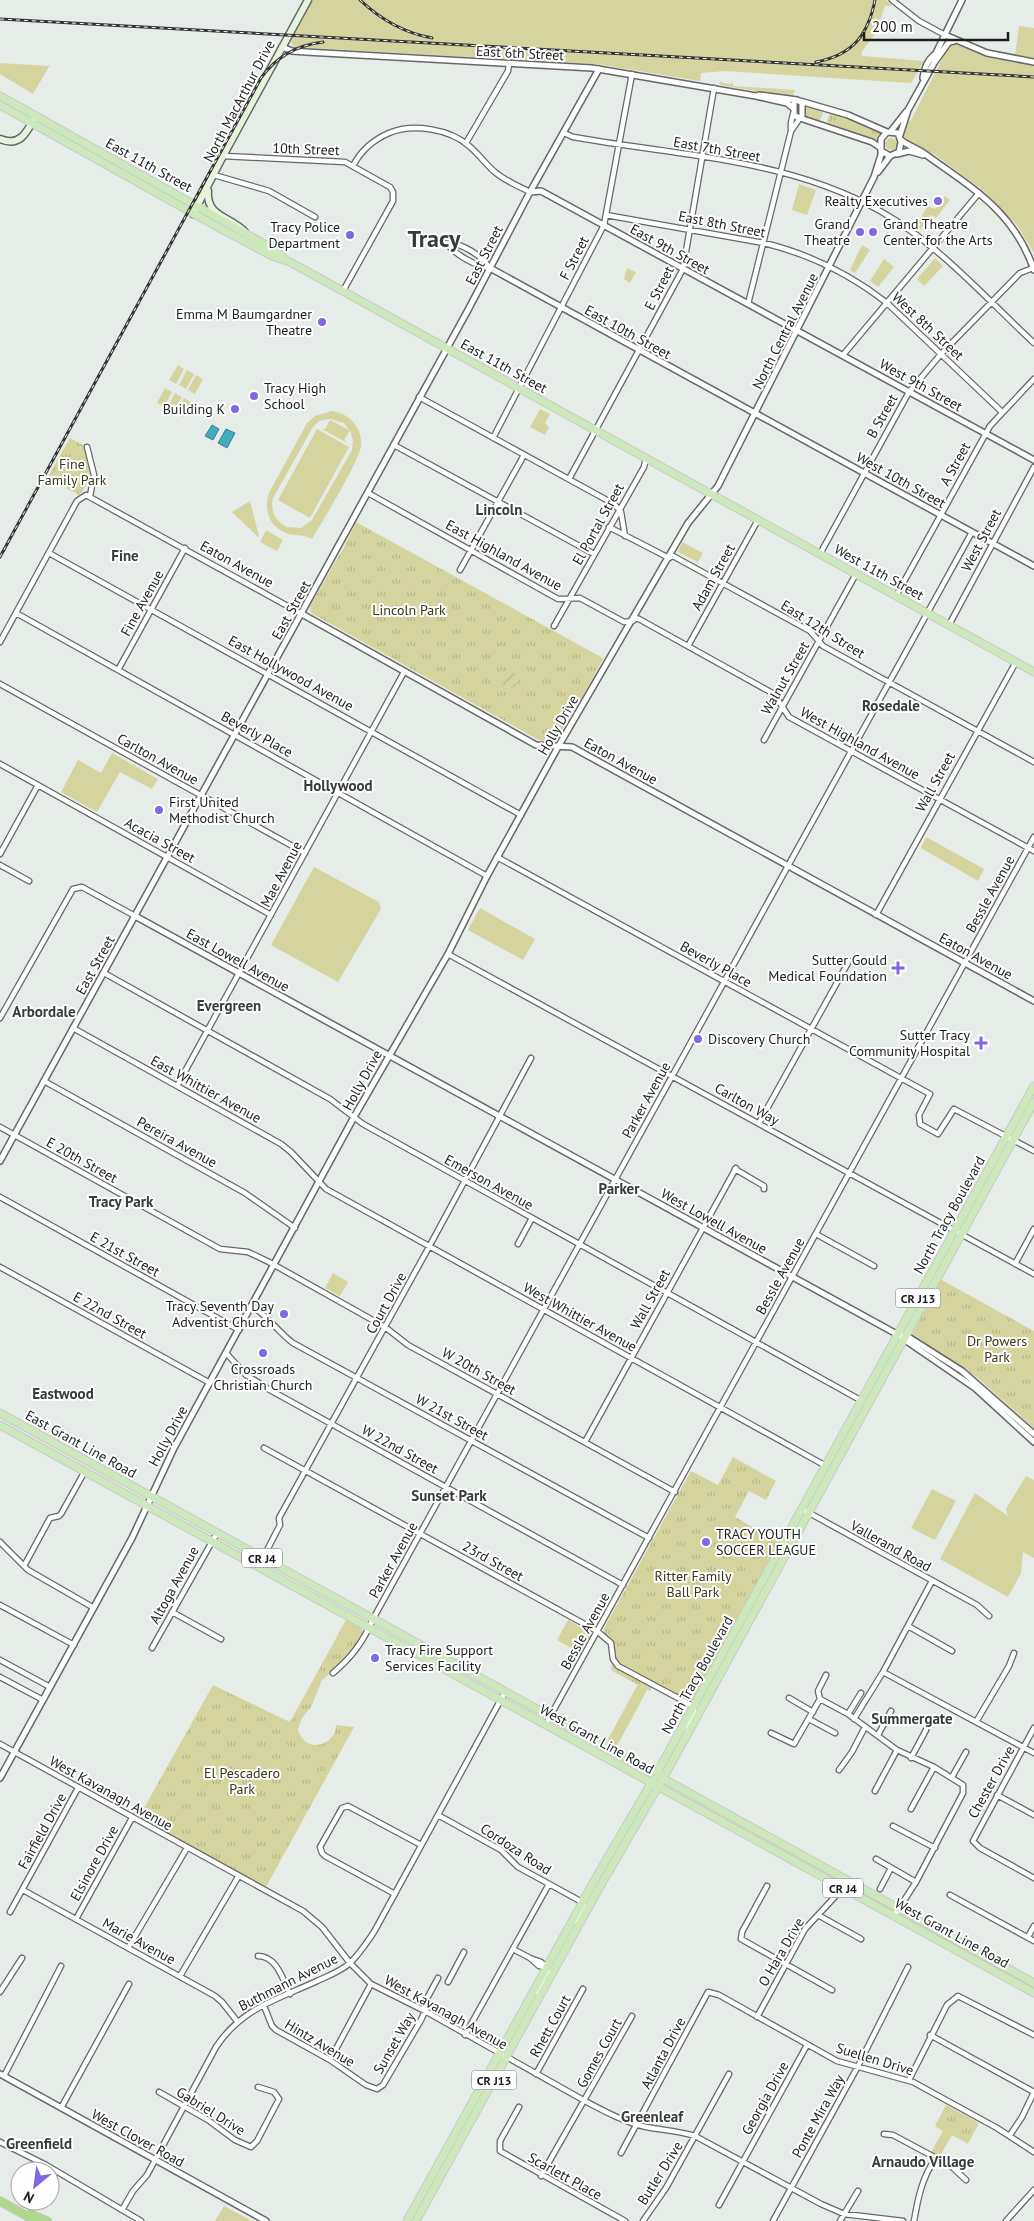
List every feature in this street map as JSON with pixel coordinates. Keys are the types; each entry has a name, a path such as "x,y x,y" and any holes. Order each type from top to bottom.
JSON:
{"highway":[{"path":"18,2211 36,2221"},
{"path":"20,2211 47,2221"}],"main road":[{"name":"North MacArthur Drive","path":"194,214 223,156 308,0"},
{"name":"East 11th Street","path":"0,96 34,120 194,214 272,256 284,259 712,494"},
{"name":"East 11th Street","path":"0,105 34,120 198,206 275,250 284,259"},
{"path":"0,139 8,142 20,140 34,120"},
{"path":"208,188 208,204 212,209 240,226 250,236"},
{"name":"West 11th Street","path":"712,494 1034,672"},
{"name":"North Tracy Boulevard","path":"407,2221 582,1902 656,1776 693,1706 902,1337 1009,1139 1034,1086"},
{"name":"North Tracy Boulevard","path":"1009,1139 1034,1102"},
{"name":"East Grant Line Road","path":"0,1414 150,1496"},
{"name":"East Grant Line Road","path":"0,1425 147,1506"},
{"name":"West Grant Line Road","path":"150,1496 1034,1983"},
{"name":"West Grant Line Road","path":"147,1506 1034,1993"},
{"name":"North Tracy Boulevard","path":"416,2221 573,1936 663,1780 805,1511"},
{"path":"776,1851 795,1852"}],"street":[{"path":"892,0 906,12 957,42 987,53 1034,62"},
{"path":"934,63 935,55 962,0"},
{"path":"896,154 901,148 900,137 908,110 923,79 948,42 957,42"},
{"name":"East 6th Street","path":"282,48 299,52 599,69 756,96 787,103 792,108"},
{"path":"923,79 924,71 930,59 935,55"},
{"path":"466,144 505,76 509,64"},
{"name":"East Street","path":"0,1161 302,614 530,192 599,69"},
{"name":"F Street","path":"493,438 604,225 632,74"},
{"name":"E Street","path":"569,479 683,269 714,88"},
{"name":"East 6th Street","path":"756,96 766,95 798,101 848,115 889,131"},
{"path":"748,304 792,132 804,110 798,101 794,102 792,108 793,114 790,127 792,132"},
{"path":"881,150 882,138 908,110"},
{"path":"793,114 872,142 890,156 909,151 931,158"},
{"path":"353,166 367,146 379,137 409,128 432,129 466,144 497,174 530,192"},
{"path":"889,131 931,158 979,193 1015,229 1034,269"},
{"name":"East 7th Street","path":"564,133 573,137 702,157 781,173 815,182 862,202 892,218 934,249 1034,343"},
{"name":"North Central Avenue","path":"712,494 756,414 831,266 874,177 881,150"},
{"name":"10th Street","path":"223,156 283,160 338,160 353,166 390,187 394,196 390,207 344,292"},
{"name":"North Central Avenue","path":"874,177 890,156"},
{"path":"214,175 269,191 314,217"},
{"name":"East 9th Street","path":"530,192 541,191 798,330"},
{"path":"844,355 979,193"},
{"name":"East 8th Street","path":"606,215 782,247 831,266"},
{"name":"East 10th Street","path":"490,268 485,260 454,242 446,243 461,256 483,267 490,268 756,414"},
{"name":"West 8th Street","path":"831,266 871,290 887,303 1002,412"},
{"name":"B Street","path":"820,554 909,392 941,354 1020,273 1034,269"},
{"name":"West 9th Street","path":"798,330 1034,460"},
{"name":"A Street","path":"896,596 985,433 1002,412 1034,379"},
{"path":"419,397 619,508 626,536"},
{"name":"West 10th Street","path":"756,414 1034,566"},
{"path":"394,445 594,554"},
{"path":"0,642 77,501 82,496 90,496 94,475 87,447"},
{"path":"460,570 524,455"},
{"name":"El Portal Street","path":"554,626 619,508 644,467 646,458"},
{"name":"West Street","path":"948,625 1034,467"},
{"name":"East Highland Avenue","path":"368,493 558,599 580,598 621,621 633,621"},
{"name":"Holly Drive","path":"0,1778 136,1531 150,1496 171,1453 354,1117 448,954 497,857 558,747 633,621 688,523 712,494"},
{"name":"Eaton Avenue","path":"90,496 536,745 572,747 1034,1001"},
{"name":"Adam Street","path":"688,646 758,520"},
{"name":"East 12th Street","path":"609,526 669,558 673,556 810,631 823,646 1034,762"},
{"name":"Parker Avenue","path":"333,1673 360,1646 471,1440 972,532"},
{"name":"Fine Avenue","path":"118,670 185,548"},
{"name":"East Hollywood Avenue","path":"49,553 521,815"},
{"name":"Walnut Street","path":"764,740 856,574"},
{"name":"Beverly Place","path":"16,613 487,876"},
{"name":"West Highland Avenue","path":"633,621 635,618 639,619 774,694 789,717 1034,851"},
{"name":"Wall Street","path":"876,915 976,730 1016,662"},
{"name":"Mae Avenue","path":"177,1086 404,672"},
{"name":"Carlton Avenue","path":"0,684 305,853"},
{"name":"Acacia Street","path":"0,764 272,915"},
{"path":"0,854 38,785"},
{"name":"Bessle Avenue","path":"546,1724 1034,837"},
{"name":"Beverly Place","path":"497,857 930,1094 919,1115 920,1124 938,1134 954,1109 1034,1151"},
{"path":"0,864 29,881"},
{"name":"East Lowell Avenue","path":"0,1018 69,893 76,887 82,887 389,1055"},
{"name":"Carlton Way","path":"448,954 1034,1274"},
{"path":"759,1123 849,960"},
{"name":"Emerson Avenue","path":"104,972 330,1099 362,1124 865,1402"},
{"name":"East Whittier Avenue","path":"73,1028 281,1144 319,1181"},
{"name":"West Lowell Avenue","path":"389,1055 792,1277 935,1353 964,1373 1034,1434"},
{"name":"Court Drive","path":"263,1558 280,1525 279,1518 358,1378 531,1058"},
{"name":"Pereira Avenue","path":"44,1081 245,1193 295,1228"},
{"name":"E 20th Street","path":"0,1127 220,1248 248,1252 274,1266"},
{"name":"Wall Street","path":"585,1442 735,1168 756,1180 764,1186 764,1189"},
{"name":"West Whittier Avenue","path":"319,1181 326,1189 429,1247 829,1468"},
{"name":"E 21st Street","path":"0,1196 239,1330"},
{"path":"518,1244 532,1218"},
{"path":"1015,1264 1034,1229"},
{"path":"816,1234 874,1266"},
{"name":"W 20th Street","path":"274,1266 385,1327 408,1345 675,1492"},
{"name":"E 22nd Street","path":"0,1267 210,1383"},
{"name":"W 21st Street","path":"252,1306 261,1311 285,1337 649,1538"},
{"name":"West Lowell Avenue","path":"902,1337 976,1388 1034,1442"},
{"name":"W 22nd Street","path":"226,1354 254,1381 623,1585"},
{"name":"23rd Street","path":"264,1448 597,1632 611,1643 613,1659 618,1666 693,1706"},
{"path":"24,1566 50,1518 61,1514 85,1471"},
{"name":"Vallerand Road","path":"805,1511 932,1581 883,1672 854,1719"},
{"name":"Altoga Avenue","path":"152,1648 217,1533"},
{"path":"0,1542 24,1566 94,1608"},
{"path":"932,1581 977,1606 989,1616"},
{"path":"0,1605 74,1645"},
{"path":"172,1612 221,1639"},
{"path":"908,1626 952,1651"},
{"path":"976,1722 1009,1666 1014,1653"},
{"path":"0,1660 50,1687"},
{"path":"883,1672 1034,1753"},
{"path":"771,1733 794,1744 820,1699 818,1691 826,1675"},
{"path":"0,1677 43,1700"},
{"name":"Buthmann Avenue","path":"122,2210 133,2191 156,2161 216,2047 237,2021 264,2006 333,1974 350,1963 374,1932 505,1692"},
{"path":"848,1714 860,1693"},
{"path":"789,1698 813,1712"},
{"path":"820,1699 848,1714 897,1750 934,1767 963,1785 963,1792 934,1848 916,1882 894,1916"},
{"path":"688,1732 688,1725 695,1712 693,1706"},
{"path":"878,1735 892,1711"},
{"path":"809,1719 835,1733"},
{"path":"839,1770 852,1752 865,1727"},
{"name":"Chester Drive","path":"1034,1728 973,1841 977,1846 1034,1878"},
{"path":"911,1758 926,1730"},
{"name":"West Kavanagh Avenue","path":"0,1744 314,1919 350,1963 371,1984 425,2011 585,2101 610,2114 638,2124 679,2131 695,2136 791,2188 844,2214 903,2221"},
{"path":"875,1791 897,1750"},
{"path":"952,1777 966,1752"},
{"path":"911,1810 934,1767"},
{"name":"Fairfield Drive","path":"10,1912 78,1788"},
{"path":"997,1795 1034,1815"},
{"path":"395,1894 322,1853 320,1847 345,1806 353,1807 421,1845"},
{"name":"Cordoza Road","path":"438,1815 501,1850 518,1866 582,1902"},
{"name":"Elsinore Drive","path":"76,1920 132,1818"},
{"path":"894,1826 934,1848"},
{"path":"128,1948 187,1848"},
{"path":"876,1860 916,1882"},
{"path":"880,1889 891,1868"},
{"path":"180,1976 238,1876"},
{"name":"O Hara Drive","path":"757,2016 805,1929 843,1888 851,1882"},
{"path":"466,2035 549,1884"},
{"path":"768,1886 742,1932 741,1939 785,1966 832,1990"},
{"name":"Marie Avenue","path":"22,1890 180,1976 222,2002 237,2021"},
{"path":"950,1895 1034,1941"},
{"path":"573,1936 573,1929 584,1906 582,1902"},
{"path":"818,1914 861,1939"},
{"path":"1028,1937 1034,1926"},
{"path":"513,1949 530,1958 534,1963 546,1967 548,1974 533,2001 531,2013"},
{"path":"448,1982 464,1952"},
{"path":"258,1956 264,1956 274,1963 290,1994"},
{"path":"0,1992 22,1958"},
{"path":"2,2075 61,1966"},
{"name":"Ponte Mira Way","path":"773,2221 857,2068 908,1967"},
{"name":"Sunset Way","path":"377,2088 383,2085 425,2011 424,2004 438,1978"},
{"path":"61,2108 129,1984"},
{"path":"330,2060 371,1984"},
{"name":"Rhett Court","path":"536,2074 584,1989"},
{"name":"Suellen Drive","path":"708,1992 719,1995 837,2061 857,2068 908,2080 1010,2135 1034,2152"},
{"name":"Atlanta Drive","path":"621,2153 708,1992"},
{"path":"908,2080 930,2035 952,1998 958,1996 970,2001 1034,2035"},
{"name":"Hintz Avenue","path":"264,2006 272,2026 330,2060 366,2086 377,2088"},
{"name":"Gomes Court","path":"541,2176 632,2016"},
{"path":"930,2035 1034,2092 1022,2117 1010,2135"},
{"name":"Georgia Drive","path":"719,2204 807,2045"},
{"name":"Butler Drive","path":"643,2221 666,2188 729,2074"},
{"name":"West Clover Road","path":"2,2075 266,2221"},
{"name":"Gabriel Drive","path":"158,2092 208,2120 235,2140 251,2147 278,2104 278,2095 258,2087"},
{"name":"Scarlett Place","path":"519,2107 498,2146 504,2154 625,2221"},
{"path":"884,2134 893,2135 951,2166 966,2180"},
{"path":"0,2142 46,2165 141,2221"},
{"path":"914,2221 920,2187 926,2172 935,2158"},
{"path":"1006,2221 1034,2190"},
{"path":"840,2221 858,2191"},
{"path":"1012,2216 1016,2221"}],"green space":[{"path":"313,0 886,0 892,6 885,6 876,32 861,53 862,56 924,61 911,83 725,71 701,73 700,81 596,64 294,47 291,41"},
{"path":"1019,26 1034,28 1034,58 1015,55"},
{"path":"950,44 992,57 1034,65 1034,253 1017,225 984,191 935,155 907,141 903,135 906,123 911,120"},
{"path":"0,63 50,65 33,94 0,74"},
{"path":"721,81 722,83 731,84 732,81 733,86 795,90 793,96 786,96 721,85 719,83"},
{"path":"804,105 824,110 820,120 816,121 805,118"},
{"path":"830,112 842,114 881,132 878,142 827,124"},
{"path":"891,138 897,144 891,150 885,144"},
{"path":"799,184 816,190 807,215 792,210"},
{"path":"945,196 950,200 936,218 931,215 920,230 915,226 928,206 935,209"},
{"path":"862,245 870,250 855,273 850,270"},
{"path":"935,258 943,266 924,286 917,279"},
{"path":"884,259 894,267 878,287 870,281"},
{"path":"627,268 636,272 630,283 624,279"},
{"path":"178,365 184,369 176,384 169,380"},
{"path":"187,370 194,374 186,389 179,385"},
{"path":"196,375 203,379 195,394 188,390"},
{"path":"165,388 172,392 164,407 157,403"},
{"path":"175,393 182,397 173,412 167,408"},
{"path":"184,398 191,402 183,417 176,413"},
{"path":"540,409 550,414 545,423 549,427 545,435 530,427"},
{"path":"332,411 349,418 354,422 360,433 361,446 347,478 312,539 282,532 277,528 270,518 267,499 307,423 315,416","holes":["330,419 344,423 349,430 330,420 325,429 322,429 349,444 344,440 350,430 353,441 352,450 312,520 301,528 287,527 279,522 274,515 272,507 273,498 313,427 319,421"]},
{"path":"317,429 349,447 310,518 278,500"},
{"name":"Fine Family Park","path":"70,438 83,445 89,465 87,483 79,495 51,480 49,475"},
{"path":"250,501 259,536 258,537 232,512"},
{"name":"Lincoln Park","path":"356,522 603,659 563,729 553,740 537,739 311,613 310,606"},
{"path":"266,530 283,540 277,551 260,542"},
{"path":"682,542 703,553 698,562 678,552"},
{"path":"507,672 513,672 518,677 516,686 507,688 502,683 502,677"},
{"path":"112,753 158,779 152,789 120,772 97,812 61,792 78,760 101,773"},
{"path":"926,837 984,869 978,881 921,848"},
{"path":"314,867 379,902 381,909 338,982 271,945"},
{"path":"480,908 535,939 523,960 468,930"},
{"path":"333,1273 348,1282 340,1296 325,1288"},
{"name":"Dr Powers Park","path":"940,1279 1034,1331 1034,1428 979,1379 912,1334"},
{"name":"Ritter Family Ball Park","path":"733,1457 776,1481 766,1500 749,1491 735,1517 780,1543 693,1701 689,1700 686,1705 652,1686 650,1691 612,1671 609,1646 611,1639 604,1633 604,1628 691,1471 718,1485"},
{"path":"1026,1476 1034,1480 1034,1558 1023,1552 1021,1573 1008,1597 940,1559 975,1493 1008,1516 1006,1509"},
{"path":"932,1489 956,1501 935,1540 911,1528"},
{"name":"El Pescadero Park","path":"346,1620 361,1628 364,1636 344,1662 322,1680 311,1707 302,1718 298,1729 301,1737 306,1742 319,1745 331,1738 335,1732 336,1725 354,1727 266,1887 139,1817 213,1685 290,1722"},
{"path":"568,1620 592,1634 581,1653 557,1640"},
{"path":"638,1684 647,1690 617,1746 607,1741"},
{"path":"946,2105 979,2123 968,2144 952,2135 940,2156 931,2152 943,2131 935,2126"},
{"path":"224,2206 252,2221 215,2221"}],"water":[{"path":"212,425 219,429 213,440 205,436"},
{"path":"226,429 235,433 227,448 218,443"}],"railway":[{"path":"360,0 376,13 402,29 432,38"},
{"path":"816,62 840,54 857,42 868,23 875,0"},
{"path":"0,19 1034,77"},
{"path":"0,557 261,78 288,53 305,46 323,42"}],"place":[{"name":"Realty Executives","path":"938,201"},
{"name":"Grand Theatre","path":"860,232"},
{"name":"Grand Theatre Center for the Arts","path":"873,232"},
{"name":"Tracy Police Department","path":"350,235"},
{"name":"Emma M Baumgardner Theatre","path":"322,322"},
{"name":"Tracy High School","path":"254,396"},
{"name":"Building K","path":"235,409"},
{"name":"First United Methodist Church","path":"159,810"},
{"name":"Sutter Gould Medical Foundation","path":"898,968"},
{"name":"Discovery Church","path":"698,1039"},
{"name":"Sutter Tracy Community Hospital","path":"981,1043"},
{"name":"Tracy Seventh Day Adventist Church","path":"284,1314"},
{"name":"Crossroads Christian Church","path":"263,1353"},
{"name":"TRACY YOUTH SOCCER LEAGUE","path":"706,1542"},
{"name":"Tracy Fire Support Services Facility","path":"375,1658"}],"district":[{"name":"Tracy","path":"434,238"},
{"name":"Lincoln","path":"499,509"},
{"name":"Fine","path":"125,555"},
{"name":"Rosedale","path":"891,705"},
{"name":"Hollywood","path":"338,785"},
{"name":"Evergreen","path":"229,1005"},
{"name":"Arbordale","path":"44,1011"},
{"name":"Parker","path":"619,1188"},
{"name":"Tracy Park","path":"121,1201"},
{"name":"Eastwood","path":"63,1393"},
{"name":"Sunset Park","path":"449,1495"},
{"name":"Summergate","path":"912,1718"},
{"name":"Greenleaf","path":"652,2116"},
{"name":"Greenfield","path":"39,2143"},
{"name":"Arnaudo Village","path":"923,2161"}]}
